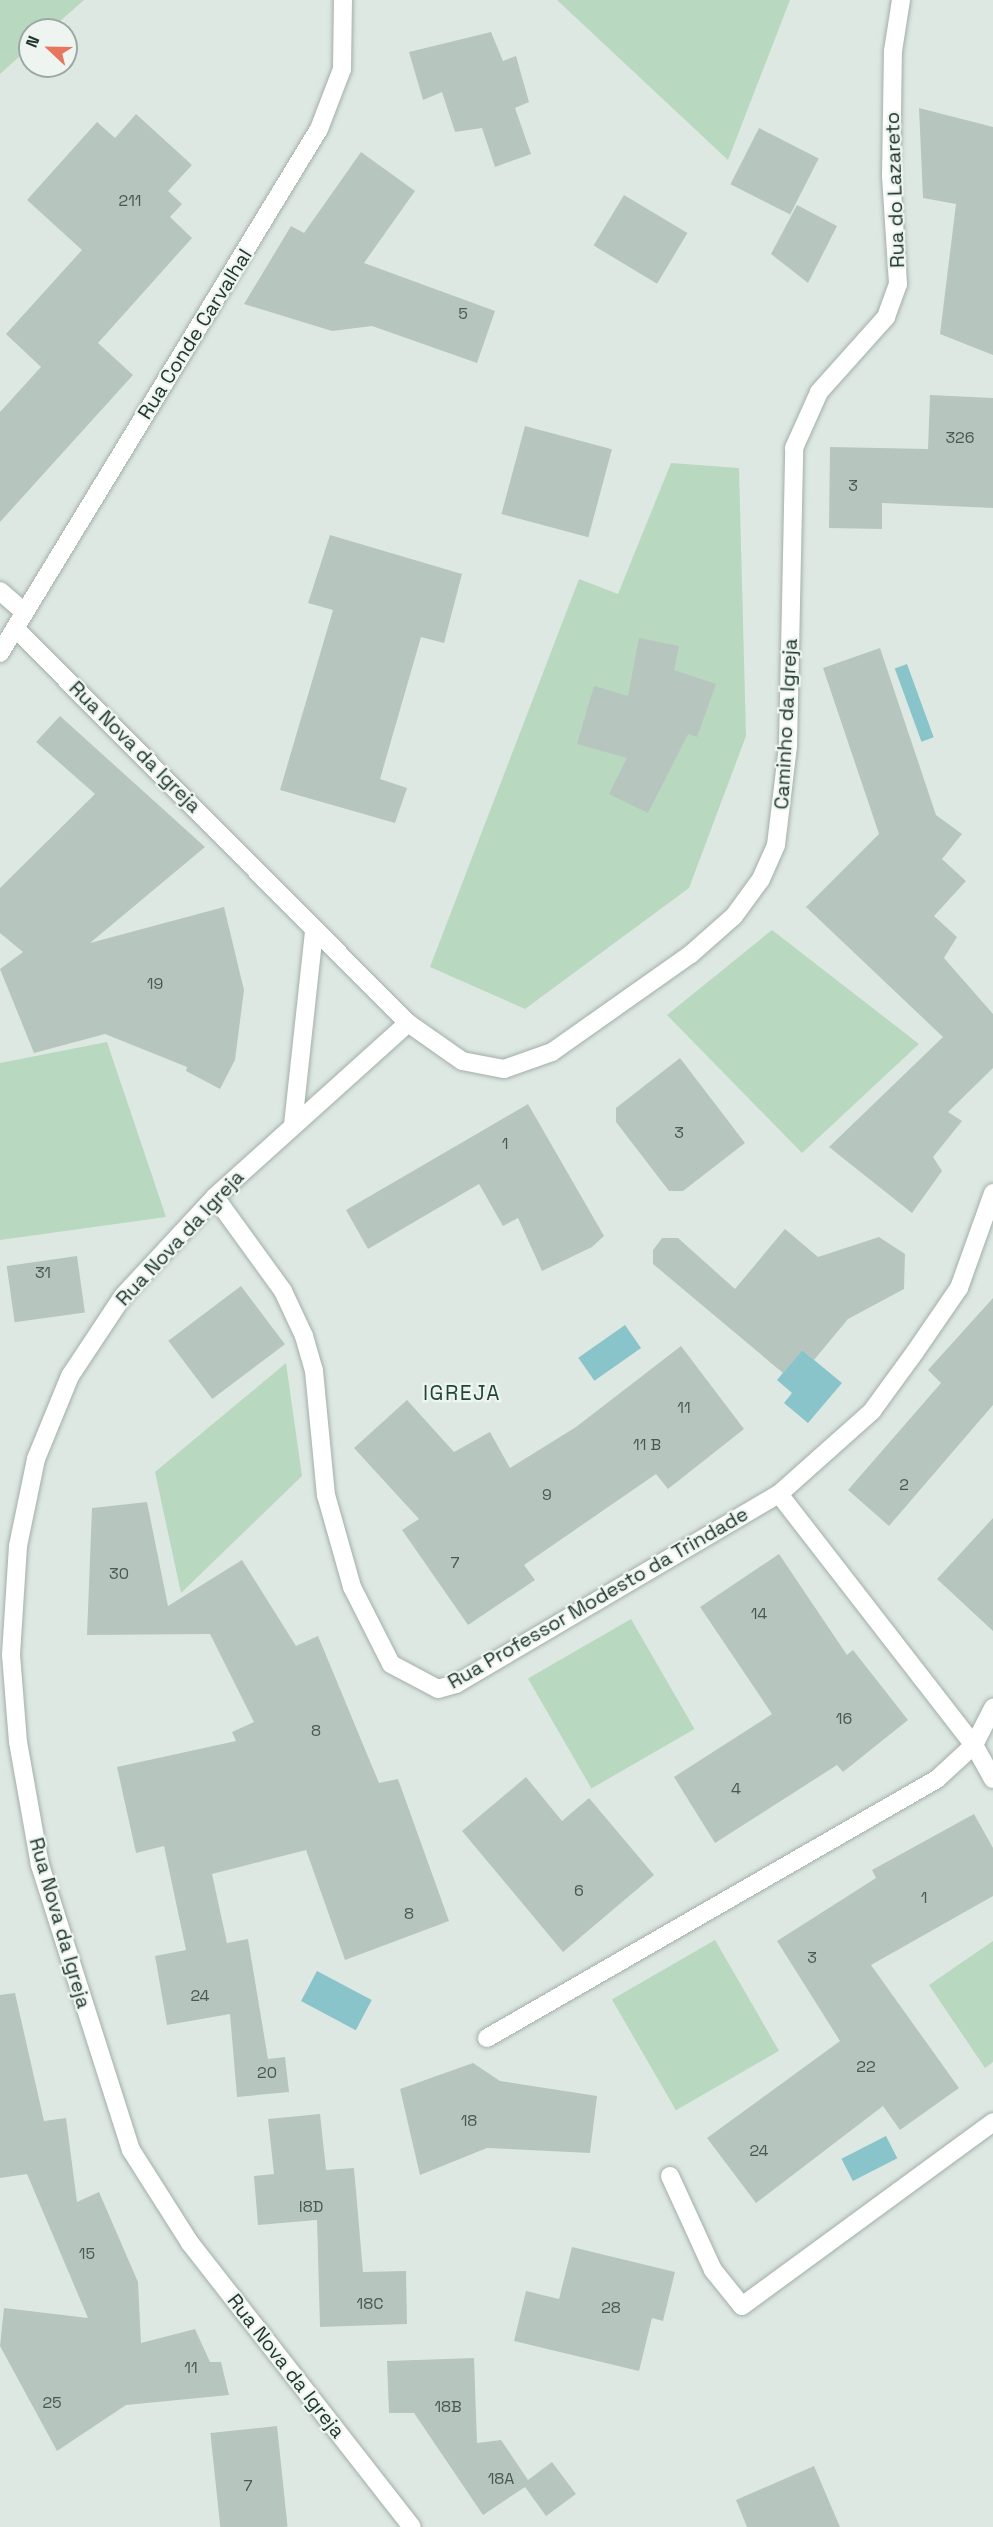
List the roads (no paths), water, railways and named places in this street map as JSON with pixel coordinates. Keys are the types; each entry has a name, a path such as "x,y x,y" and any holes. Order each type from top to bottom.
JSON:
{"street":[{"name":"Rua Conde Carvalhal","path":"0,653 319,129 342,69 343,0"},
{"name":"Rua do Lazareto","path":"846,363 886,318 898,284 891,176 893,51 901,0"},
{"name":"Caminho da Igreja","path":"408,1023 472,1064 504,1069 525,1064 552,1052 691,954 734,916 761,879 776,845 785,801 794,448 819,392 846,363"},
{"name":"Rua Nova da Igreja","path":"0,591 20,620 314,931 408,1023 215,1197 123,1296 70,1376 36,1459 18,1546 11,1644 18,1742 40,1865 131,2150 189,2242 412,2527"},
{"path":"293,1125 314,931"},
{"name":"Rua Professor Modesto da Trindade","path":"215,1197 283,1292 304,1336 314,1371 326,1495 351,1587 391,1664 415,1680 438,1689 456,1683 779,1494 872,1411 959,1288 993,1193"},
{"path":"779,1494 974,1745 993,1779"},
{"path":"487,2038 937,1779 974,1745 993,1708"},
{"path":"670,2176 713,2270 742,2306 993,2122"}],"water":[{"path":"907,664 934,737 921,742 895,668"},
{"path":"625,1325 641,1348 594,1381 578,1358"},
{"path":"802,1350 842,1383 808,1423 784,1403 792,1393 777,1380"},
{"path":"317,1971 372,2000 356,2030 301,2001"},
{"path":"886,2136 897,2158 853,2181 841,2159"}],"district":[{"name":"IGREJA","path":"462,1393"}]}
